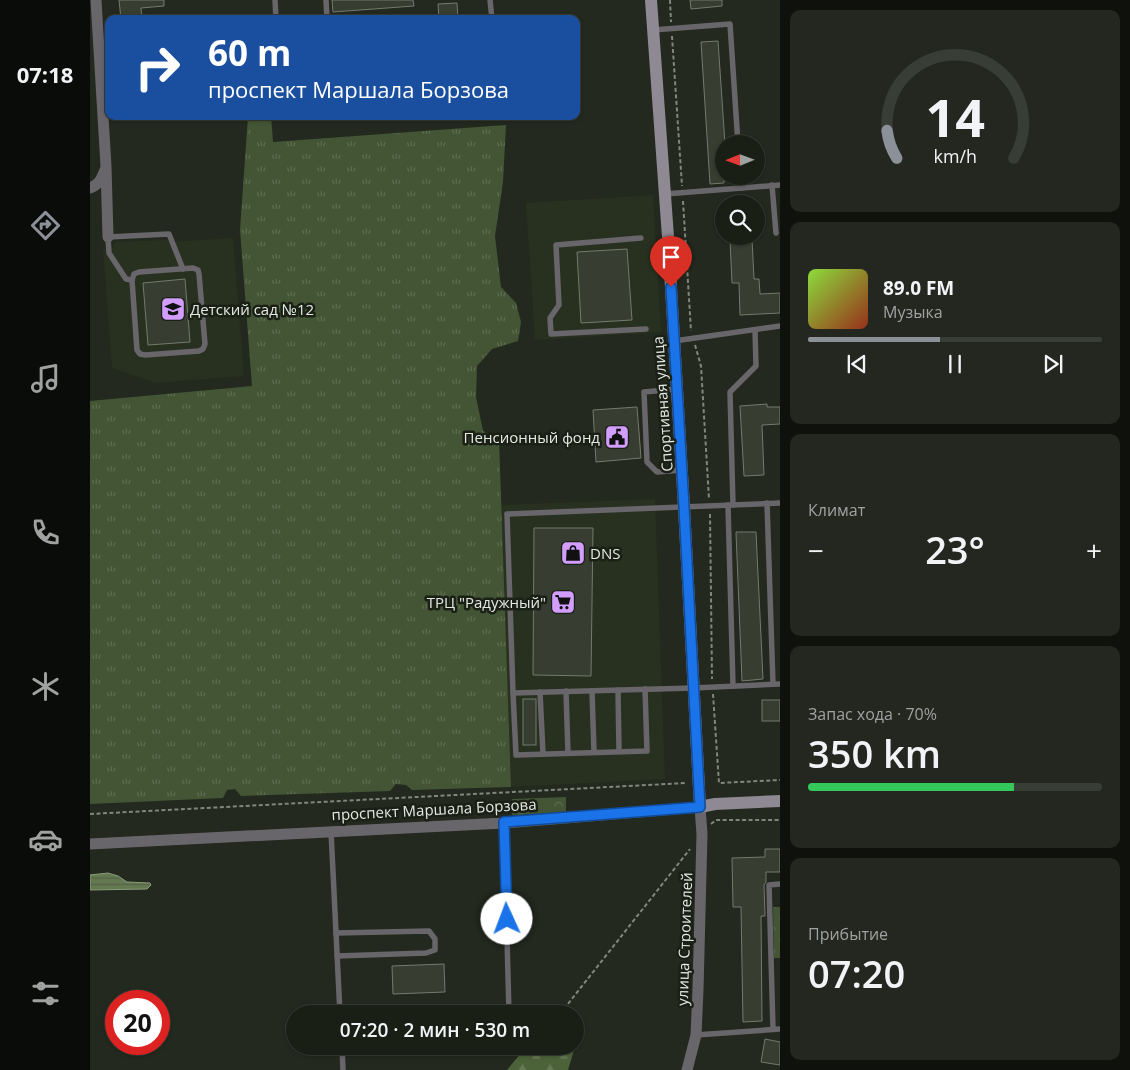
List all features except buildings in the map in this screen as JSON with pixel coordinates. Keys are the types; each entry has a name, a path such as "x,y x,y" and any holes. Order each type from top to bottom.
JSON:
{"street":[{"path":"96,0 106,166 108,237"},
{"name":"Спортивная улица","path":"651,0 682,470 700,807"},
{"path":"90,188 101,179 106,166"},
{"name":"проспект Маршала Борзова","path":"90,844 504,822 700,807 715,804 780,801"},
{"name":"улица Строителей","path":"687,1070 696,1035 702,834 700,807"}],"lane":[{"path":"275,0 276,15"},
{"path":"326,0 327,15"},
{"path":"490,0 492,15"},
{"path":"653,30 730,24 737,135"},
{"path":"665,194 780,184"},
{"path":"772,185 776,233"},
{"path":"132,280 126,279 109,253 108,237 169,234 183,269"},
{"path":"641,238 556,245 559,305 550,318 551,334 646,329"},
{"path":"193,268 198,270 200,274 205,344 203,349 199,351 140,354 137,350 132,280 134,274 183,269 193,268"},
{"path":"674,341 780,326"},
{"path":"733,686 730,392 756,366 755,330"},
{"path":"677,389 644,392 647,462 657,472 682,470"},
{"path":"768,503 773,684"},
{"path":"645,689 647,751 516,754 507,514 780,503"},
{"path":"513,693 780,684"},
{"path":"592,690 594,752"},
{"path":"618,690 619,752"},
{"path":"566,691 568,753"},
{"path":"540,692 543,754"},
{"path":"504,822 510,1005"},
{"path":"331,831 340,1005"},
{"path":"696,1035 777,1029 769,885 780,884"},
{"path":"336,933 429,931 435,939 435,950 426,953 337,956"},
{"path":"342,1055 343,1070"}],"path":[{"path":"670,0 691,329 701,366 709,506 712,687 719,783 780,780"},
{"path":"90,814 686,783"},
{"path":"702,834 716,820 780,820"},
{"path":"567,1005 689,850"}],"shaded area":[{"path":"653,195 661,332 535,340 526,203"},
{"name":"Детский сад №12","path":"233,238 244,376 156,383 112,368 103,249 113,248 115,242 167,240 169,242"},
{"path":"655,499 665,779 511,787 501,505"},
{"path":"108,873 118,876 127,882 150,883 151,885 147,889 90,890 90,875"}],"green space":[{"path":"248,120 271,120 273,142 506,125 503,182 495,236 501,287 516,303 521,322 518,341 492,349 477,366 476,397 483,431 499,439 511,787 412,790 406,785 396,784 390,791 241,796 235,789 227,790 223,798 90,804 90,401 252,386 240,230"},
{"path":"566,797 566,813 512,815 512,799"},
{"path":"773,907 780,907 780,958 774,958"},
{"path":"520,1055 573,1055 568,1070 507,1070"}],"place":[{"name":"Детский сад №12","path":"173,309"},
{"name":"Пенсионный фонд","path":"617,437"},
{"name":"DNS","path":"573,553"},
{"name":"ТРЦ \"Радужный\"","path":"563,602"}],"route":[{"path":"507,919 504,822 700,807 671,287"}]}
